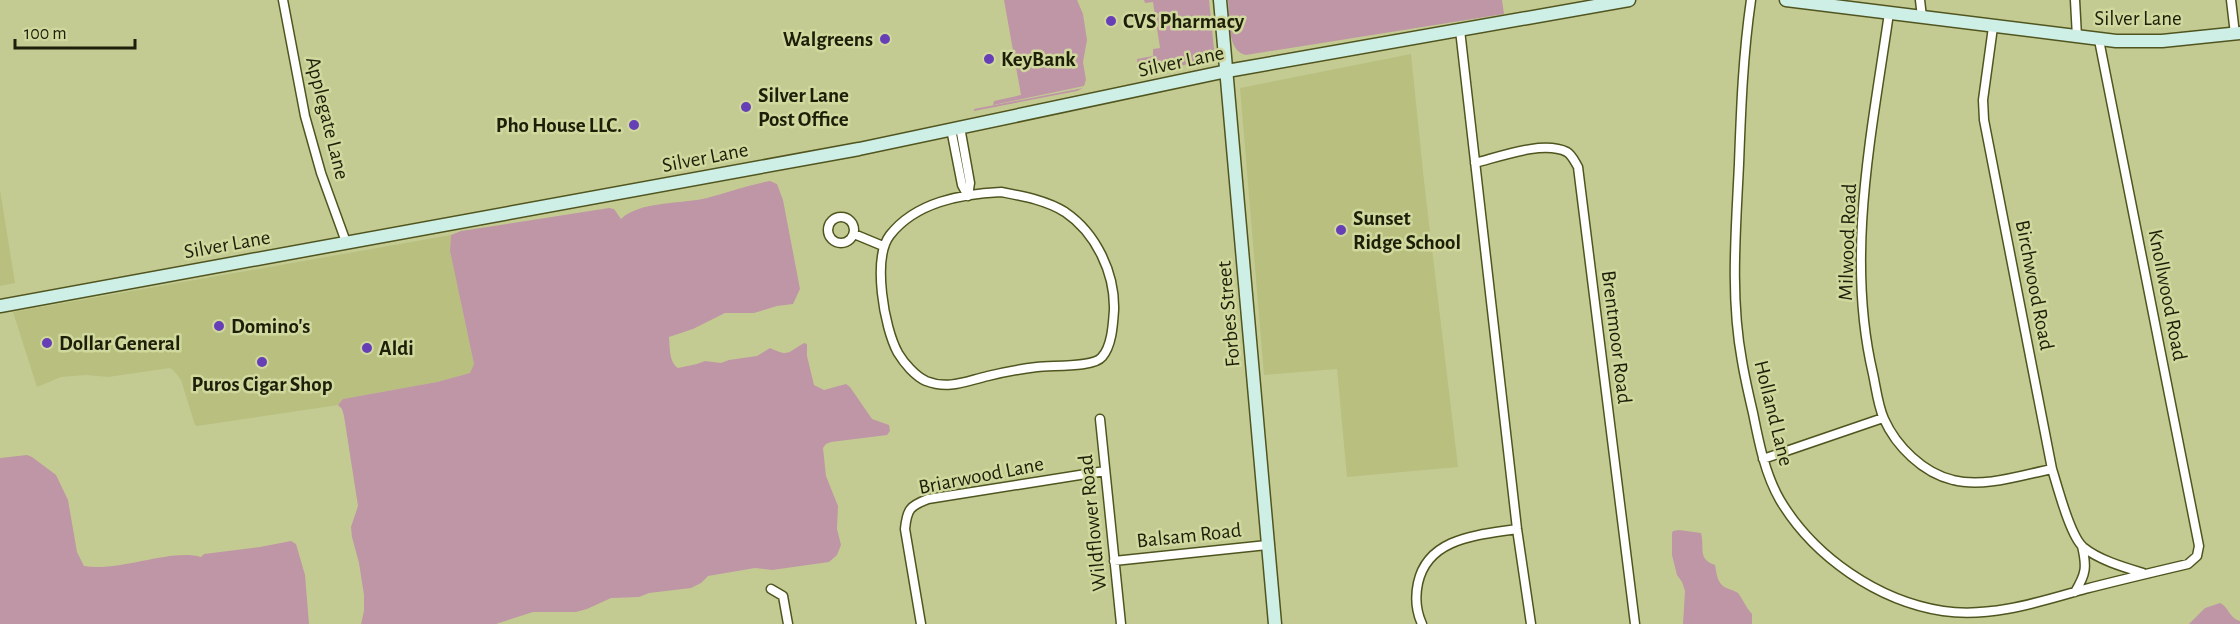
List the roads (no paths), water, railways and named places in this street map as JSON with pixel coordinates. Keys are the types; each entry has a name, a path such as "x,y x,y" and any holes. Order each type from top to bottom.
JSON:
{"main road":[{"name":"Forbes Street","path":"1220,0 1275,624"},
{"name":"Silver Lane","path":"0,306 787,162 1227,70 1629,0"},
{"name":"Silver Lane","path":"1786,0 2099,40 2137,42 2237,34"}],"street":[{"name":"Applegate Lane","path":"283,0 305,117 321,174 346,242"},
{"name":"Holland Lane","path":"1751,0 1743,52 1735,247 1736,300 1741,360 1762,459 1780,499 1802,532 1834,561 1862,580 1908,603 1944,611 1984,612 2024,606 2146,574"},
{"path":"1920,0 1922,17"},
{"path":"2075,0 2077,37"},
{"path":"2231,0 2237,34"},
{"name":"Milwood Road","path":"1890,13 1868,161 1860,268 1865,340 1883,418 1904,450 1926,468 1953,480 1980,483 2052,469"},
{"name":"Birchwood Road","path":"1993,27 1983,100 1984,120 2052,469 2068,519 2082,546 2086,565 2082,580 2075,592"},
{"path":"1460,30 1517,530 1531,624"},
{"name":"Knollwood Road","path":"2099,40 2199,546 2197,556 2188,564 2146,574"},
{"path":"955,128 970,183 968,196"},
{"name":"Brentmoor Road","path":"1475,163 1540,148 1556,148 1569,153 1578,167 1635,624"},
{"path":"1000,192 1044,202 1065,212 1083,228 1104,260 1114,296 1107,350 1101,360 1090,364 1053,365 1011,371 952,386 925,380 912,370 897,353 883,301 883,246 889,235 907,218 924,207 968,196 1000,192"},
{"path":"854,234 883,246"},
{"path":"1762,459 1883,418"},
{"name":"Wildflower Road","path":"1100,419 1121,624"},
{"name":"Briarwood Lane","path":"921,624 905,529 906,517 913,504 928,498 1105,471"},
{"path":"1422,624 1417,614 1416,593 1420,572 1432,556 1450,543 1468,536 1517,530"},
{"name":"Balsam Road","path":"1114,561 1267,545"},
{"path":"2082,546 2104,559 2146,574"},
{"path":"771,589 783,596 788,624"}],"place":[{"name":"CVS Pharmacy","path":"1111,21"},
{"name":"Walgreens","path":"885,39"},
{"name":"KeyBank","path":"989,59"},
{"name":"Silver Lane Post Office","path":"746,107"},
{"name":"Pho House LLC.","path":"634,125"},
{"name":"Sunset Ridge School","path":"1341,230"},
{"name":"Domino's","path":"219,326"},
{"name":"Dollar General","path":"47,343"},
{"name":"Aldi","path":"367,348"},
{"name":"Puros Cigar Shop","path":"262,362"}]}
